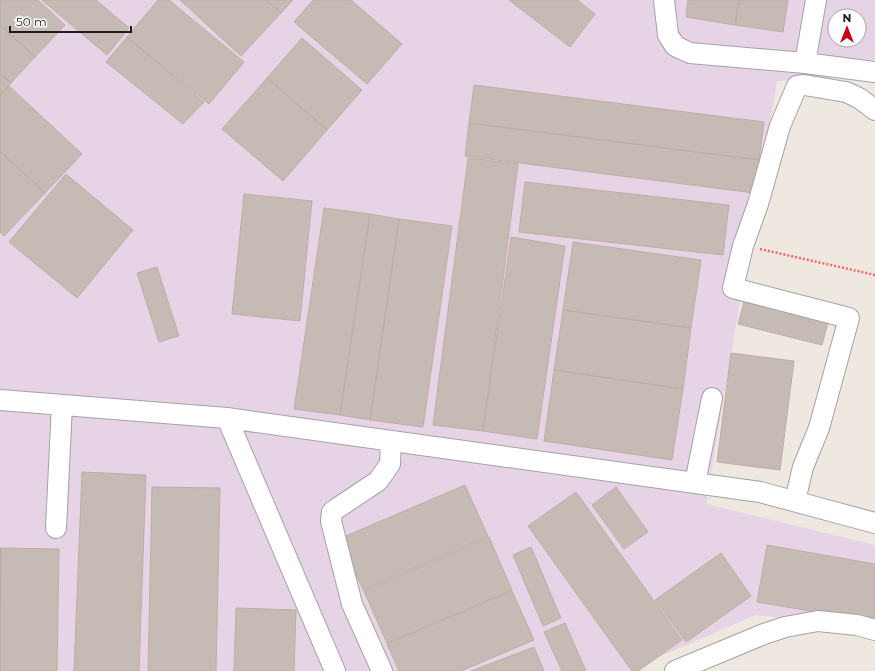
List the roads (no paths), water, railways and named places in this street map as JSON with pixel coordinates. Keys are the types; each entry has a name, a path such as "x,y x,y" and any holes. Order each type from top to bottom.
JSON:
{"street":[{"path":"664,0 668,35 676,46 690,52 805,63 875,72"},
{"path":"805,63 816,0"},
{"path":"795,501 803,467 819,428 849,318 733,288 743,246 758,204 780,126 797,86 804,85 846,92 859,98 875,110"},
{"path":"696,483 712,398"},
{"path":"0,400 227,418 696,483 760,492 875,523"},
{"path":"56,528 62,405"},
{"path":"227,418 335,671"},
{"path":"382,671 352,604 331,521 332,512 378,481 390,464 392,441"},
{"path":"675,671 764,634 785,627 818,621 857,625 875,630"}]}
